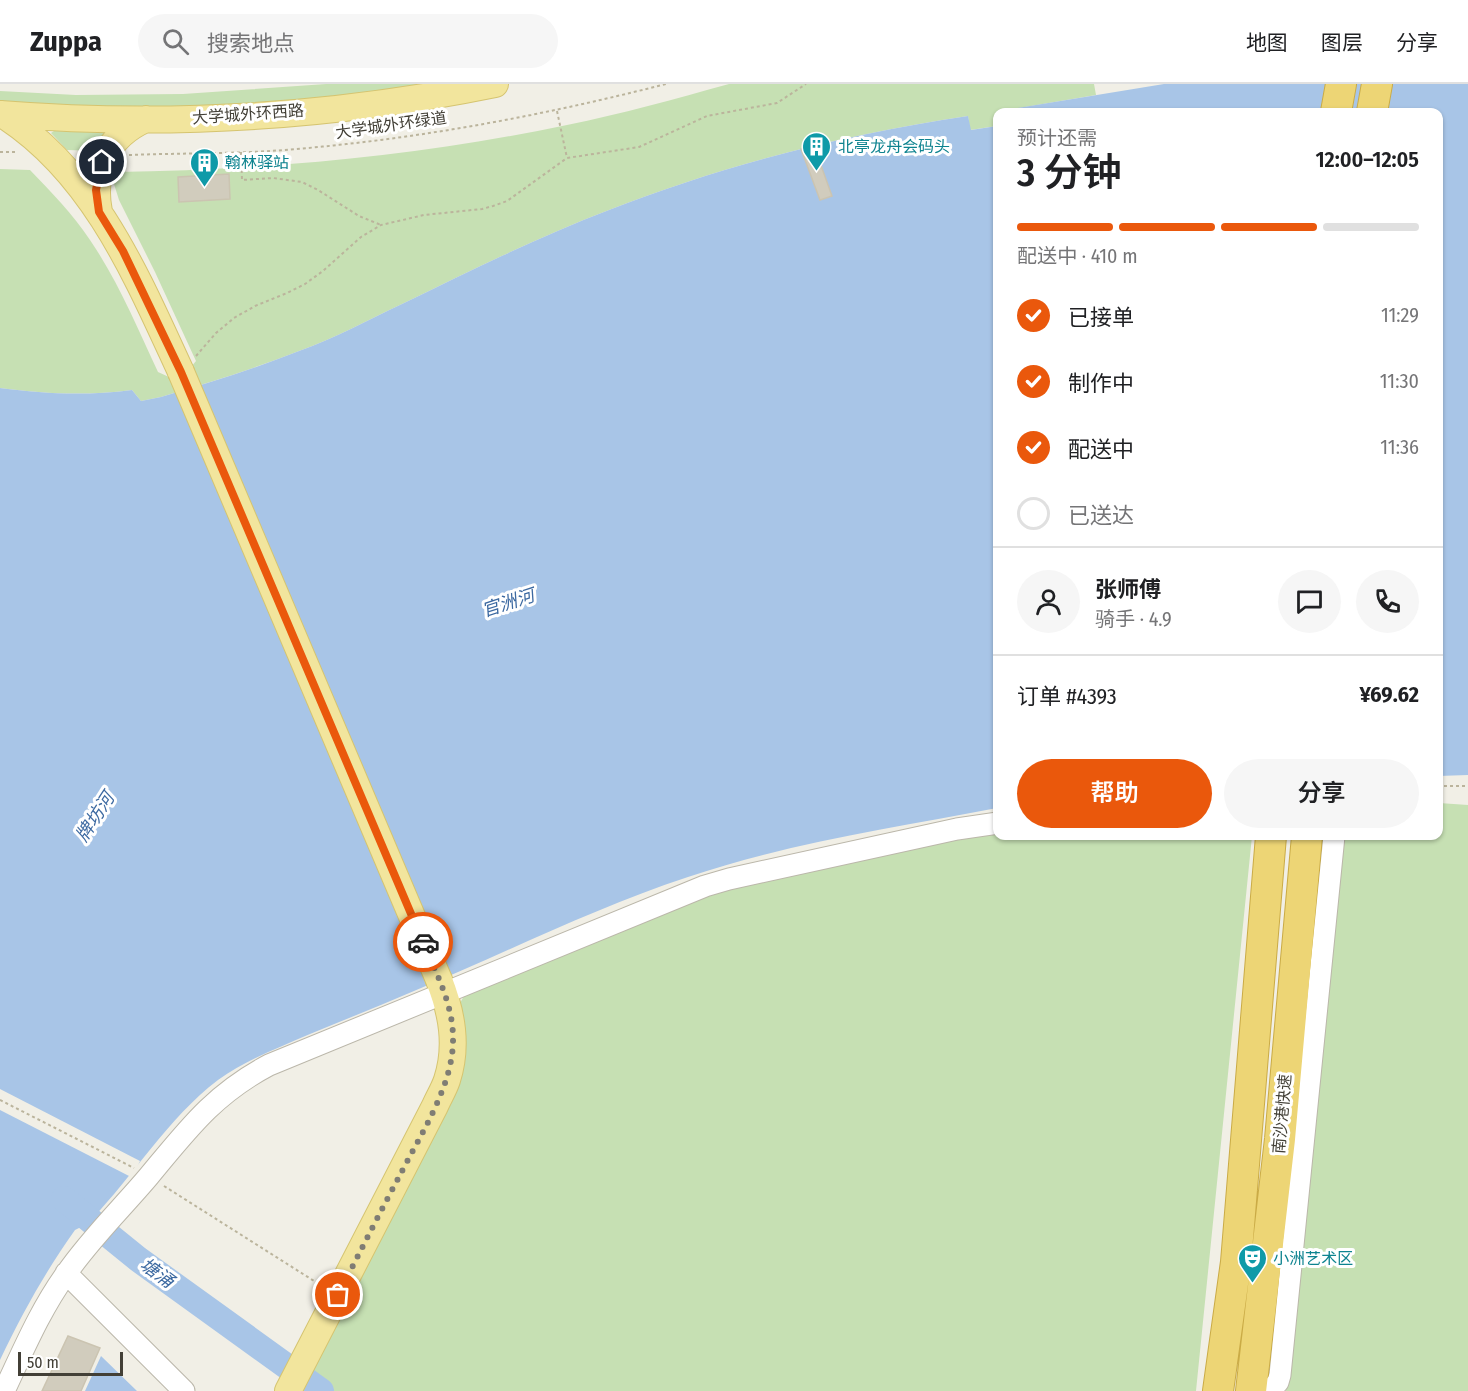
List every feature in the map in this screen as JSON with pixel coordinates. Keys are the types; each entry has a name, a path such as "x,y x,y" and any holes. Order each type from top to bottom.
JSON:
{"highway":[{"path":"1337,108 1341,84"},
{"path":"1373,108 1377,84"},
{"name":"南沙港快速","path":"1218,1391 1236,1262 1271,840"},
{"name":"南沙港快速","path":"1251,1391 1280,1139 1307,840"}],"main road":[{"name":"大学城外环西路","path":"1,114 146,119 249,115 383,103 495,84"},
{"path":"1,114 23,128 48,149 75,179 123,251 186,366 442,987 450,1013 453,1036 452,1059 446,1083 289,1390"},
{"path":"99,212 98,179 106,154 130,127 146,119"}],"street":[{"path":"4,1391 35,1325 66,1273 107,1224 142,1173 229,1089 252,1074 442,987 705,886 809,861 993,824"},
{"path":"1270,1391 1280,1376 1334,840"},
{"path":"66,1273 184,1391"}],"path":[{"name":"大学城外环绿道","path":"123,155 241,152 390,139 557,110 666,84"},
{"path":"186,366 216,333 234,318 314,278 351,245 381,225 424,215 493,206 507,201 567,158 639,147 707,116 777,104 806,84"},
{"path":"557,110 567,158"},
{"path":"0,152 19,152"},
{"path":"241,152 242,180 273,178 302,182 359,216 381,225"},
{"path":"1443,786 1468,786"},
{"path":"0,1100 142,1173 338,1295"}],"green space":[{"path":"326,84 429,84 299,99 202,106 148,108 0,104 0,91 76,95 183,94"},
{"path":"729,84 1094,84 1096,95 1019,108 993,108 993,127 970,130 968,116 922,123 786,153 696,179 556,231 312,346 248,370 161,397 141,401 132,390 66,394 0,388 0,169 30,170 62,203 90,240 109,272 127,304 158,372 169,377 191,367 196,361 119,200 114,184 116,172 229,168 399,153 511,136 648,106"},
{"path":"54,131 108,132 98,151 67,150 51,133"},
{"path":"1443,803 1468,805 1468,1391 1286,1391 1296,1311 1340,840 1443,840"},
{"path":"993,831 993,840 1252,840 1196,1391 300,1391 446,1109 460,1003 464,996 687,903 734,887"}],"water":[{"path":"1164,84 1468,84 1468,775 1443,776 1443,108 1018,108"},
{"path":"968,116 971,130 993,127 993,809 803,846 688,877 584,917 286,1044 240,1066 218,1080 183,1112 91,1220 109,1245 85,1227 75,1230 34,1294 0,1360 0,388 66,394 132,390 141,401 161,397 248,370 312,346 530,243 652,194 786,153 922,123"},
{"path":"101,1356 137,1391 85,1391"}],"pier":[{"path":"0,1089 140,1161 134,1174 131,1177 0,1110"}],"building":[{"name":"北亭龙舟会码头","path":"814,146 832,196 820,200 801,149"},
{"name":"翰林驿站","path":"229,174 230,199 179,202 178,177"},
{"path":"68,1336 100,1348 81,1391 42,1391"}],"waterway":[{"name":"塘涌","path":"64,1199 138,1259 321,1391"}],"way so far":[{"path":"338,1295 435,1106 446,1083 452,1059 453,1036 450,1013 445,994 423,942"}],"place":[{"name":"北亭龙舟会码头","path":"817,172"},
{"name":"翰林驿站","path":"204,188"},
{"name":"小洲艺术区","path":"1252,1284"}],"route":[{"path":"102,162 96,190 99,212 123,251 181,372 423,942"}],"water label":[{"name":"官洲河","path":"508,603"},
{"name":"牌坊河","path":"95,817"}]}
